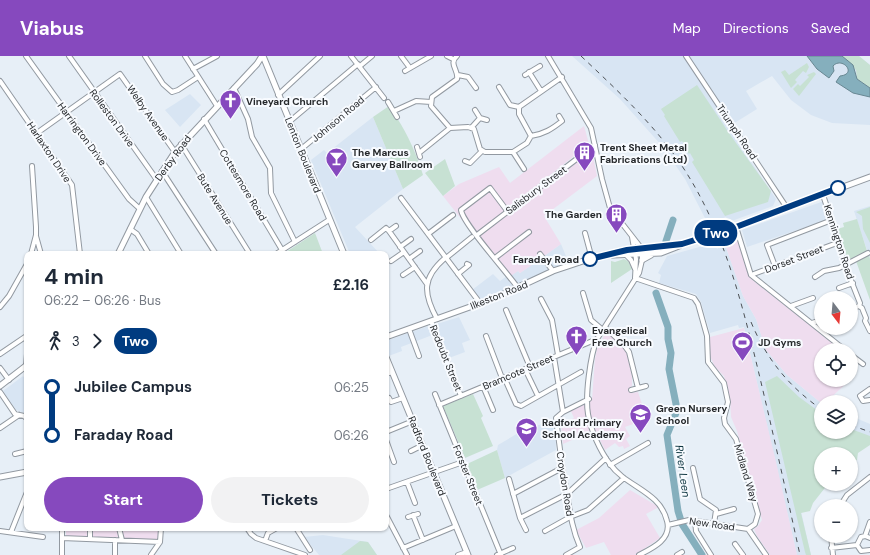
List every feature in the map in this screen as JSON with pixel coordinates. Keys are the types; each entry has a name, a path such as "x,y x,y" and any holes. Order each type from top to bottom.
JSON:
{"main road":[{"name":"Derby Road","path":"119,251 146,197 175,152 263,56"},
{"name":"Lenton Boulevard","path":"263,56 300,150 343,251"},
{"path":"642,254 682,244 736,227 870,177"},
{"path":"612,255 635,252 652,254 672,250 682,244"},
{"path":"612,255 626,255 635,252"},
{"name":"Ilkeston Road","path":"389,336 480,304 553,272 592,259 612,255"},
{"name":"Radford Boulevard","path":"389,364 468,553"},
{"path":"0,386 24,368"},
{"path":"0,477 24,473"}],"street":[{"name":"Harrington Drive","path":"26,56 129,198 140,209"},
{"name":"Rolleston Drive","path":"69,56 157,180"},
{"path":"145,56 163,84 172,92 178,90 198,77"},
{"path":"185,56 217,106"},
{"path":"193,69 217,56"},
{"path":"278,95 320,56"},
{"path":"351,56 384,98"},
{"path":"289,122 372,56"},
{"path":"401,56 410,68"},
{"path":"405,71 431,56"},
{"path":"447,56 455,58 452,64 458,75"},
{"path":"548,56 591,128 610,208 632,237 642,254 639,273 605,329 597,339 591,361 589,399 590,421 610,465 624,478 657,501 666,513 668,530 663,540 642,554"},
{"name":"Triumph Road","path":"686,56 787,208"},
{"path":"525,75 540,66"},
{"path":"529,72 541,91"},
{"name":"Welby Avenue","path":"94,93 120,74 175,152"},
{"path":"458,75 473,78 476,88"},
{"path":"450,128 433,110 431,102 432,97 454,82 458,75"},
{"path":"499,87 510,105 519,107 562,78"},
{"name":"Harlaxton Drive","path":"0,81 74,188 80,251"},
{"name":"Johnson Road","path":"300,150 376,87"},
{"path":"234,88 248,119 252,137 270,168 270,186 279,211 295,242"},
{"path":"37,133 94,93"},
{"path":"394,111 416,101 431,102"},
{"path":"388,102 397,117"},
{"path":"519,107 519,114 532,136"},
{"path":"475,110 480,118 487,120"},
{"path":"482,150 513,152 527,143 532,136 546,132 556,126 562,121 558,116"},
{"path":"471,128 480,118"},
{"name":"Cottesmore Road","path":"204,119 282,250"},
{"path":"416,147 419,155 450,128 471,128 474,129 482,150"},
{"name":"Bute Avenue","path":"181,144 248,251"},
{"name":"Salisbury Street","path":"477,235 595,145"},
{"path":"465,161 471,165 482,150"},
{"path":"513,152 524,169"},
{"path":"515,165 519,162"},
{"path":"32,166 35,180 36,235 40,251"},
{"path":"162,171 214,251"},
{"path":"508,212 490,188 461,210 462,214 477,235 518,288"},
{"name":"Kennington Road","path":"823,195 832,220 842,258 847,264 860,302 859,306 862,308 866,318 865,321 870,331"},
{"path":"146,197 179,251"},
{"path":"401,198 480,304"},
{"path":"428,234 453,215"},
{"path":"282,250 329,220"},
{"path":"775,266 767,245 832,220"},
{"path":"389,231 396,226"},
{"path":"736,227 751,275 836,343"},
{"path":"371,240 386,228 427,284"},
{"path":"130,229 137,234 147,251"},
{"path":"495,258 529,232"},
{"path":"585,233 592,259"},
{"path":"32,251 36,235"},
{"path":"437,319 426,294 427,284 436,266 472,237"},
{"path":"632,237 635,252 635,278"},
{"path":"400,247 412,239"},
{"name":"Dorset Street","path":"751,275 838,243"},
{"path":"409,259 420,251"},
{"path":"391,261 404,252"},
{"path":"815,277 824,271 847,264 868,253"},
{"path":"540,254 553,272"},
{"path":"626,255 631,260 635,270"},
{"path":"458,274 468,265"},
{"path":"403,275 415,267"},
{"path":"0,307 24,269"},
{"name":"Midland Way","path":"635,278 690,295 698,302 708,339 708,362 722,378 726,392 728,402 724,418 725,424 736,439 758,514 755,524 748,529"},
{"path":"839,288 853,283"},
{"path":"583,293 591,320 624,344 629,352 638,388"},
{"path":"791,306 812,298"},
{"path":"541,299 552,320 563,412 589,399"},
{"path":"507,309 530,367"},
{"name":"Redoubt Street","path":"431,321 460,396"},
{"path":"409,329 417,345 419,356"},
{"path":"486,336 503,378 518,405 521,406 581,372"},
{"path":"0,354 24,338"},
{"name":"Bramcote Street","path":"439,405 597,339"},
{"path":"858,361 862,364"},
{"path":"0,368 9,380"},
{"path":"525,369 538,396"},
{"path":"483,386 493,410"},
{"path":"631,390 646,386"},
{"path":"870,389 860,396 863,401 870,400"},
{"path":"0,392 16,414 24,416"},
{"name":"Forster Street","path":"435,394 500,554"},
{"path":"389,398 391,402 403,398"},
{"name":"Croydon Road","path":"563,412 556,418 562,468 573,532 580,547 566,555"},
{"path":"0,428 19,415"},
{"path":"389,431 413,421"},
{"path":"610,465 647,443 647,449"},
{"path":"411,451 423,445"},
{"path":"389,448 394,462"},
{"path":"15,454 24,452"},
{"path":"520,518 567,494 606,458"},
{"path":"389,488 463,462"},
{"path":"513,494 562,468"},
{"path":"694,468 700,499 716,510 714,524"},
{"path":"844,499 847,495 870,477"},
{"path":"551,534 547,530 570,517 588,510 624,478"},
{"path":"509,479 520,518 526,530"},
{"path":"407,482 412,501"},
{"path":"11,532 24,507"},
{"path":"716,514 734,509"},
{"path":"408,517 416,514 423,540"},
{"path":"389,521 407,555"},
{"name":"New Road","path":"668,524 684,521 695,521 748,529 766,555"},
{"path":"695,521 696,531 711,555"},
{"path":"865,536 870,522"},
{"path":"403,548 456,526"},
{"path":"0,531 43,537"},
{"path":"62,531 62,555"},
{"path":"90,531 90,539"},
{"path":"120,531 122,540"},
{"path":"151,555 160,542 161,531"},
{"path":"249,531 251,534 265,541 305,555"},
{"path":"265,541 268,533 272,531"},
{"path":"298,531 310,550"},
{"path":"868,552 859,550 857,545 858,539 865,536 870,538"},
{"path":"62,538 160,542"},
{"path":"115,540 115,555"},
{"path":"831,543 833,555"},
{"path":"735,544 743,555"},
{"path":"831,548 857,545"},
{"path":"500,554 513,548"},
{"path":"458,555 468,553"}],"shaded area":[{"path":"572,56 859,56 870,65 870,125 832,123 811,115 791,100 772,76 746,91 757,109 728,127 776,199 773,206 729,222 726,217 718,220 719,225 710,228 685,179 662,146 620,99"},
{"path":"190,94 201,105 180,127 165,110"},
{"path":"373,117 403,189 355,227 377,251 349,251 311,160 324,150 327,153"},
{"path":"584,126 589,144 508,209 511,212 592,151 597,176 544,216 561,244 520,273 518,271 508,278 443,196 459,184 499,167 510,183"},
{"path":"824,201 830,219 747,247 742,230"},
{"path":"870,206 870,259 854,211"},
{"path":"735,232 750,278 814,329 814,335 822,335 832,343 814,343 814,387 842,387 834,395 814,395 814,397 787,375 766,350 756,319 743,296 722,236"},
{"path":"722,236 743,296 756,319 766,350 787,375 814,397 814,436 789,459 811,555 797,555 744,327 739,328 738,325 710,333 701,302 696,294 659,283 661,275 658,273 667,256 710,244 718,249 715,238"},
{"path":"561,244 568,261 509,290 480,300 472,290 493,274 500,281 518,271 520,273"},
{"path":"459,317 470,340 462,343 465,352 449,358 436,327 437,324"},
{"path":"431,325 435,334 401,347 402,351 389,356 389,340"},
{"path":"744,328 797,555 770,555 757,536 754,529 762,520 737,431 731,417 730,399 724,376 715,367 710,356 710,337"},
{"path":"605,334 611,336 620,343 627,354 632,376 632,386 630,387 631,393 638,392 647,419 625,427 630,436 626,439 630,446 624,449 623,446 619,447 615,443 605,450 598,436 586,440 581,436 563,444 561,424 574,418 570,409 585,401 592,400 595,359 597,349"},
{"path":"23,376 24,413 16,410 3,391"},
{"name":"Radford Primary School Academy","path":"555,419 556,450 505,478 497,450 498,445 520,432"},
{"path":"858,419 870,424 870,445 858,437"},
{"path":"630,490 659,507 646,514 660,538 635,555 611,555 604,542 586,548 576,530 599,518"},
{"path":"66,531 159,531 157,540 66,536"},
{"path":"323,535 368,542 377,555 319,555 304,537"}],"green space":[{"path":"842,56 859,56 870,65 870,88 857,79 856,70"},
{"path":"807,63 809,67 806,73 803,71 795,80 797,82 791,88 781,72 785,70 789,75"},
{"path":"814,72 816,74 799,96 793,89 798,84 800,86 809,77 807,75"},
{"path":"697,85 731,136 771,191 768,202 725,216 692,162 694,160 690,153 689,154 685,149 687,148 682,141 680,142 664,116 665,115 661,109"},
{"path":"389,106 395,119 397,118 408,138 423,175 403,189 373,117"},
{"path":"445,159 455,186 443,196 425,173"},
{"path":"870,207 870,243 863,229 862,216 856,212"},
{"path":"857,219 867,251 848,260 837,229 844,227 843,223"},
{"path":"315,233 322,251 288,251"},
{"path":"869,255 870,259 870,300 856,261"},
{"path":"624,259 628,261 632,269 611,283 611,261 615,262"},
{"path":"777,376 799,397 814,408 814,439 858,439 858,432 870,436 870,445 858,453 858,447 814,447 814,491 822,491 816,499 814,499 810,511 801,513 811,555 806,555 805,552 765,382"},
{"path":"473,394 483,416 481,418 493,446 465,458 443,406"},
{"path":"497,450 505,478 477,490 467,464"},
{"path":"360,541 368,542 377,555 341,555"}],"water":[{"path":"807,56 842,56 853,65 857,79 870,88 870,97 853,93 836,82 840,76 845,75 848,72 847,66 844,64 837,63 833,66 834,71 829,78 817,69"}],"waterway":[{"name":"River Leen","path":"666,241 673,220"},
{"name":"River Leen","path":"656,293 668,327 668,339 671,353 669,369 676,404 676,413 667,435 678,511 682,524 702,555"}],"railway":[{"path":"581,56 609,82 661,138 684,169 711,218 731,270 747,324 800,555"},
{"path":"751,322 764,348 779,370 798,391 814,404"},
{"path":"858,428 870,432"}],"bus line":[{"name":"Two","path":"590,259 612,255 627,250 682,244 736,227 838,188"}],"place":[{"name":"Vineyard Church","path":"231,120"},
{"name":"Trent Sheet Metal Fabrications (Ltd)","path":"584,172"},
{"name":"The Marcus Garvey Ballroom","path":"337,178"},
{"name":"The Garden","path":"617,234"},
{"name":"Faraday Road","path":"590,259"},
{"name":"Evangelical Free Church","path":"576,356"},
{"name":"JD Gyms","path":"743,362"},
{"name":"Green Nursery School","path":"640,434"},
{"name":"Radford Primary School Academy","path":"527,448"}]}
